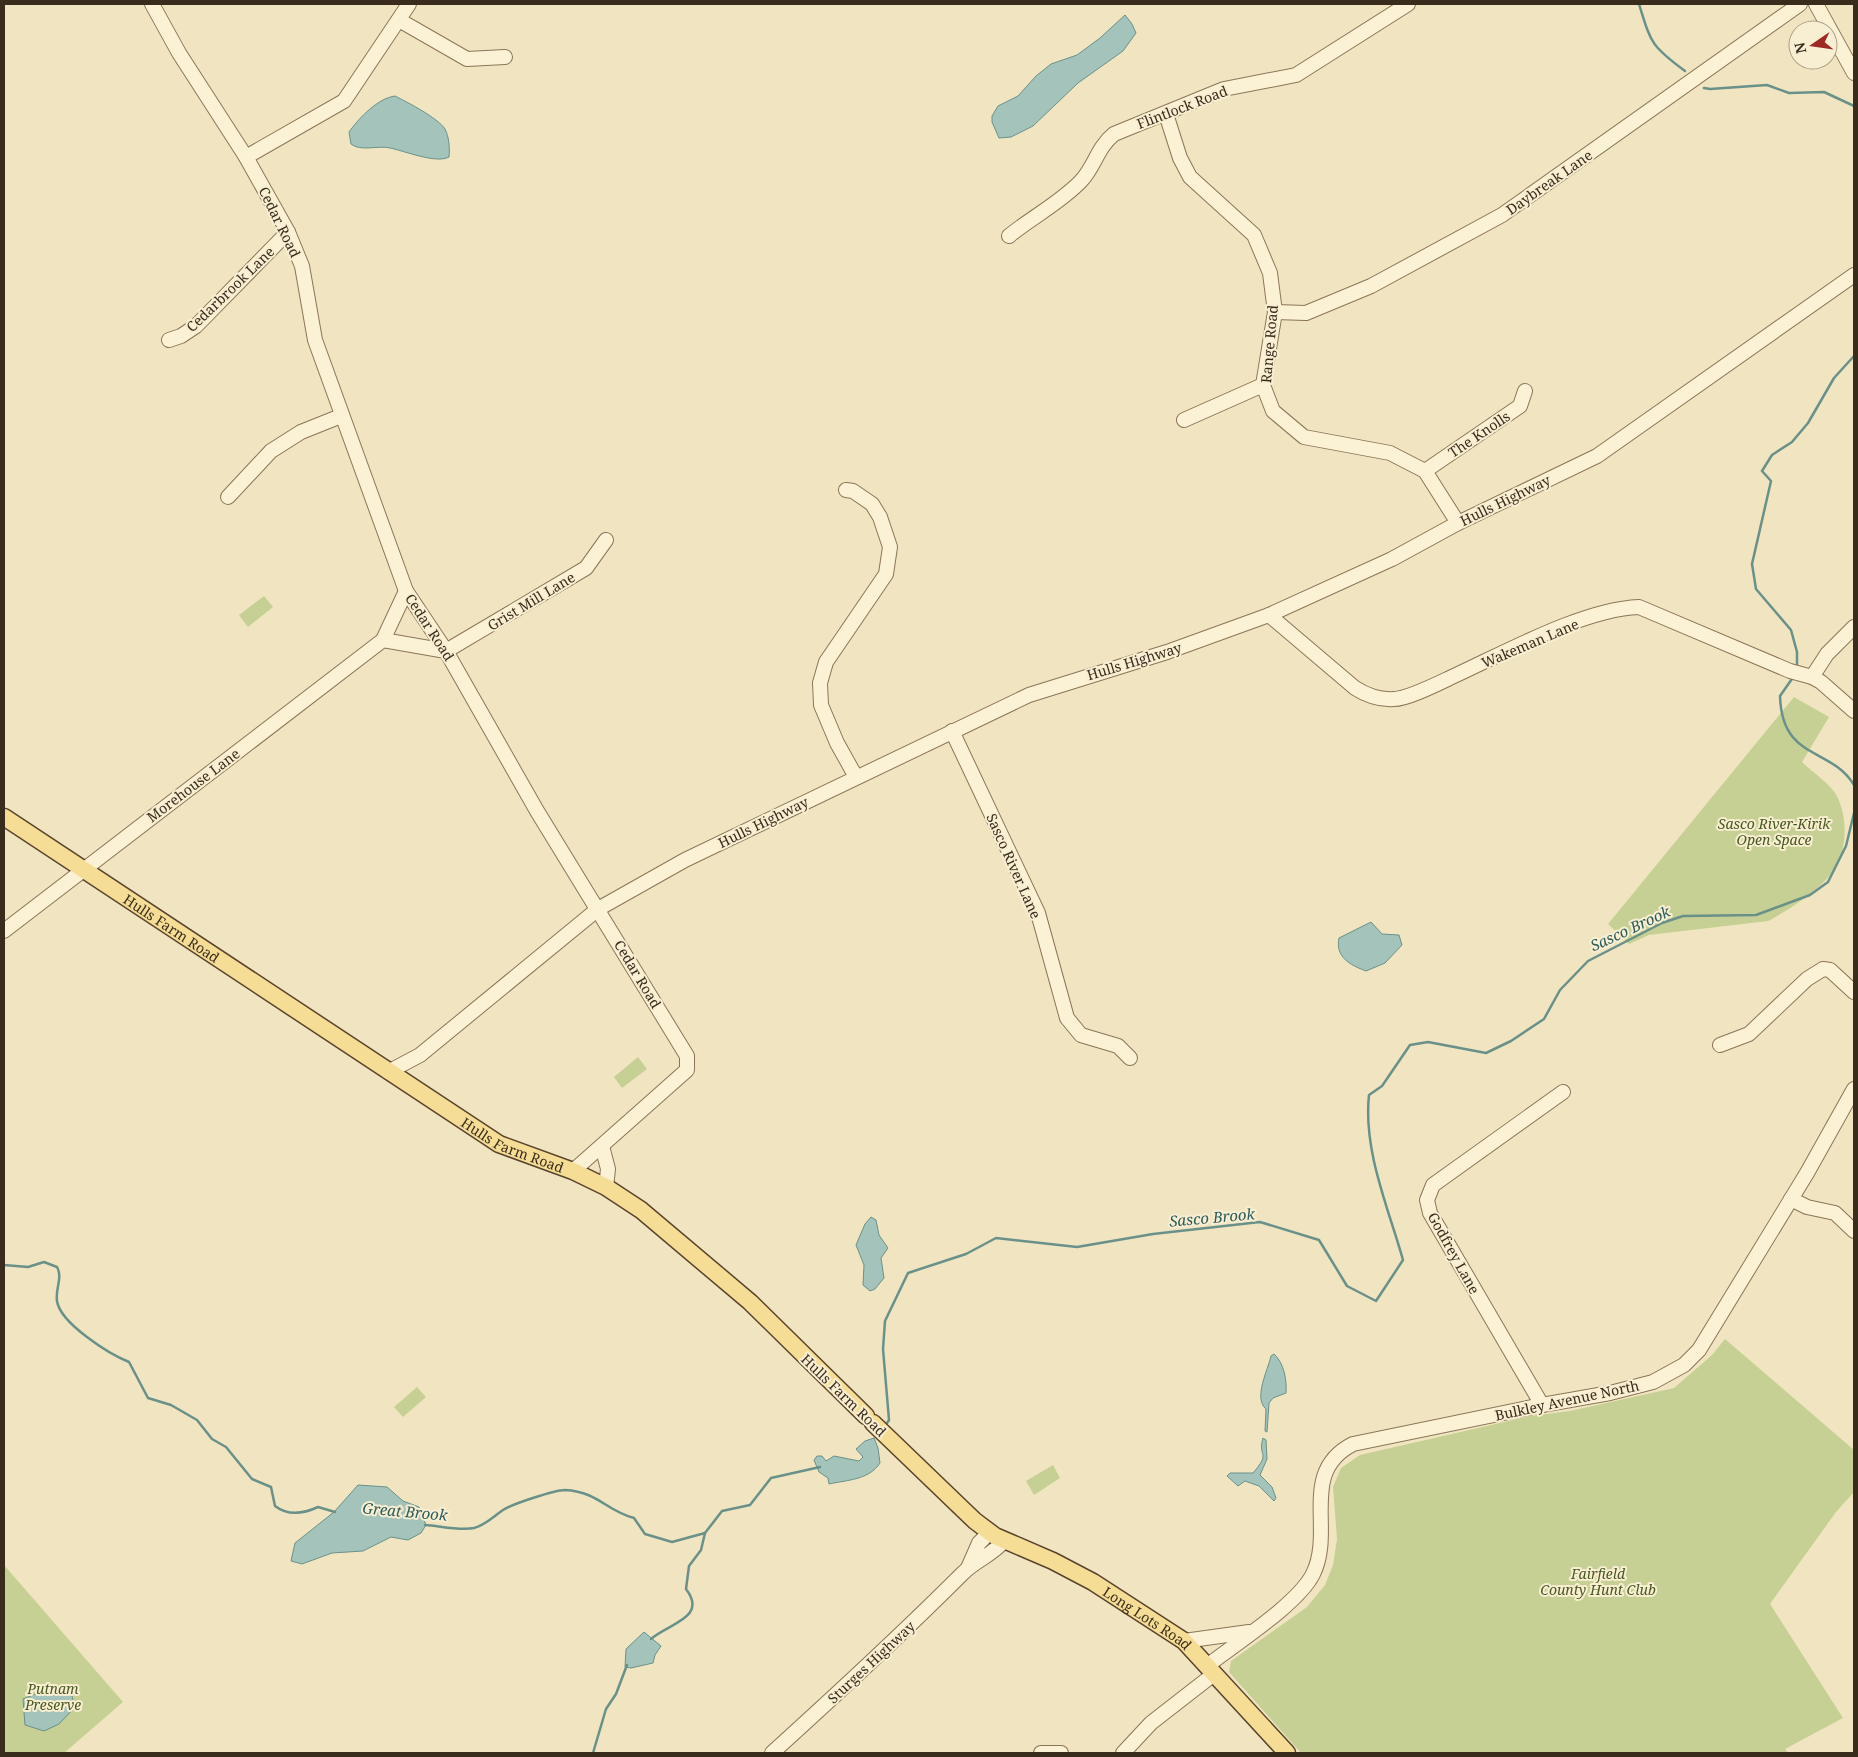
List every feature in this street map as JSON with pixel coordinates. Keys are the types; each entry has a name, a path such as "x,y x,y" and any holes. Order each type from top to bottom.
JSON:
{"main road":[{"name":"Hulls Farm Road","path":"4,817 388,1072 500,1144 574,1171 606,1187 641,1210 750,1302 870,1420 984,1528"},
{"name":"Long Lots Road","path":"984,1528 1004,1541 1053,1561 1093,1582 1184,1641 1287,1753"}],"street":[{"path":"246,157 344,101 408,4"},
{"name":"Flintlock Road","path":"1008,236 1074,188 1083,178 1103,142 1114,134 1224,89 1296,75 1408,4"},
{"name":"Daybreak Lane","path":"1275,312 1306,313 1371,286 1502,215 1800,4"},
{"path":"1816,4 1854,73"},
{"name":"Cedar Road","path":"156,5 179,53 246,157 288,232 302,266 315,340 406,592 446,651 537,811 687,1056 687,1070 574,1171"},
{"path":"399,20 467,59 505,57"},
{"name":"Range Road","path":"1166,114 1180,158 1190,177 1254,235 1270,273 1275,312 1263,385 1273,411 1304,438 1390,452 1425,471 1458,522"},
{"name":"Cedarbrook Lane","path":"169,340 181,336 196,326 288,232"},
{"name":"Hulls Highway","path":"388,1072 420,1054 598,909 685,860 1029,695 1167,652 1269,615 1392,559 1458,522 1597,456 1854,275"},
{"path":"1184,420 1263,385"},
{"name":"The Knolls","path":"1425,471 1520,406 1525,391"},
{"path":"228,497 271,451 301,432 341,416"},
{"path":"846,490 853,491 872,504 880,517 890,547 886,574 826,662 820,683 821,705 837,743 856,777"},
{"name":"Grist Mill Lane","path":"446,651 586,568 606,540"},
{"name":"Morehouse Lane","path":"4,931 383,640 406,592"},
{"name":"Wakeman Lane","path":"1269,615 1355,688 1367,696 1395,700 1437,684 1538,637 1621,608 1639,607 1801,674 1829,689 1854,711"},
{"path":"1801,674 1827,654 1854,627"},
{"path":"383,640 446,651"},
{"name":"Sasco River Lane","path":"952,731 1038,914 1067,1018 1081,1035 1118,1046 1130,1058"},
{"path":"1720,1045 1749,1034 1807,979 1823,969 1830,970 1854,992"},
{"name":"Hulls Highway","path":"404,1081 420,1054"},
{"name":"Bulkley Avenue North","path":"1124,1753 1151,1723 1252,1631 1294,1599 1313,1574 1322,1541 1320,1495 1323,1477 1334,1457 1343,1449 1352,1444 1610,1393 1653,1382 1684,1365 1699,1350 1791,1199 1854,1089"},
{"name":"Godfrey Lane","path":"1542,1405 1430,1213 1427,1200 1433,1185 1563,1092"},
{"path":"602,1146 608,1169 606,1187"},
{"path":"1791,1199 1807,1207 1835,1214 1854,1230"},
{"name":"Sturges Highway","path":"967,1569 979,1544 984,1528"},
{"name":"Sturges Highway","path":"772,1753 880,1655 967,1569 991,1554 1004,1541"},
{"name":"Bulkley Avenue North","path":"1184,1641 1252,1631"},
{"path":"1042,1753 1061,1753"}],"green space":[{"path":"264,596 273,607 248,627 239,615"},
{"name":"Sasco River-Kirik Open Space","path":"1794,697 1829,717 1802,762 1832,789 1842,811 1845,832 1844,842 1839,862 1834,870 1829,877 1804,898 1768,921 1649,935 1629,944 1608,924"},
{"path":"638,1057 647,1069 622,1088 614,1077"},
{"name":"Fairfield County Hunt Club","path":"1725,1339 1854,1450 1854,1492 1836,1512 1770,1604 1843,1718 1785,1749 1788,1753 1301,1753 1229,1672 1231,1661 1307,1607 1325,1585 1333,1565 1337,1539 1333,1487 1341,1468 1360,1455 1530,1416 1570,1411 1674,1388 1712,1355"},
{"path":"417,1387 426,1397 403,1417 394,1407"},
{"path":"1053,1465 1060,1478 1034,1495 1026,1481"},
{"name":"Putnam Preserve","path":"4,1565 123,1702 64,1753 4,1753"}],"water":[{"path":"1125,15 1136,33 1123,51 1078,83 1033,126 1011,137 999,138 992,122 992,116 998,106 1018,96 1036,76 1051,64 1077,55 1100,38"},
{"path":"395,96 436,120 445,129 449,146 449,157 436,159 385,147 360,148 351,144 349,132 358,121 382,100"},
{"path":"1371,922 1382,934 1399,935 1402,945 1385,963 1366,971 1349,963 1342,955 1338,945 1339,938"},
{"path":"871,1217 876,1220 879,1235 888,1248 881,1258 884,1278 875,1289 870,1291 863,1285 864,1265 856,1245 865,1224"},
{"path":"1274,1354 1284,1372 1286,1393 1273,1398 1269,1403 1267,1432 1265,1431 1266,1409 1262,1404 1261,1391 1271,1356"},
{"path":"874,1438 878,1448 880,1463 870,1473 829,1484 828,1478 819,1472 814,1460 817,1456 822,1456 826,1461 834,1456 859,1461 863,1457 856,1449 865,1441"},
{"path":"1263,1438 1266,1440 1267,1459 1260,1475 1272,1487 1276,1498 1274,1501 1259,1486 1245,1481 1238,1486 1227,1476 1230,1473 1253,1473 1263,1458"},
{"path":"358,1485 387,1487 403,1501 419,1507 426,1525 421,1533 408,1540 391,1537 363,1551 332,1553 302,1564 291,1561 295,1543 334,1512"},
{"path":"644,1632 661,1646 655,1655 653,1663 631,1668 625,1667 626,1649"},
{"path":"53,1687 70,1689 75,1707 59,1724 44,1731 25,1725 23,1699"}],"waterway":[{"path":"1639,4 1646,27 1654,43 1665,55 1685,71"},
{"path":"1704,88 1767,85 1789,93 1824,92 1854,106"},
{"name":"Sasco Brook","path":"1797,668 1797,652 1791,630 1756,589 1752,564 1771,481 1762,471 1772,455 1792,442 1808,423 1834,378 1854,356"},
{"name":"Sasco Brook","path":"1794,676 1780,696 1783,717 1789,732 1798,742 1833,764 1854,785"},
{"name":"Sasco Brook","path":"885,1426 889,1420 883,1349 885,1321 908,1273 966,1254 996,1238 1077,1247 1153,1234 1260,1222 1319,1240 1347,1286 1376,1301 1403,1260 1373,1157 1368,1116 1369,1095 1382,1086 1410,1045 1428,1042 1486,1053 1511,1041 1544,1019 1560,990 1588,961 1662,923 1683,916 1756,915 1810,895 1828,882 1846,846 1854,813"},
{"name":"Great Brook","path":"4,1265 28,1267 44,1262 57,1267 59,1271 57,1301 60,1310 67,1319 98,1345 129,1362 148,1398 171,1405 197,1420 212,1439 226,1447 252,1479 271,1487 275,1506 290,1513 307,1511 318,1507 335,1512"},
{"name":"Sasco Brook","path":"651,1639 684,1619 689,1613 692,1607 692,1599 686,1589 689,1566 701,1550 705,1533 722,1511 750,1505 771,1478 820,1467"},
{"name":"Great Brook","path":"425,1525 456,1529 474,1528 515,1504 565,1490 586,1494 616,1511 634,1518 645,1534 672,1542 705,1533"},
{"name":"Sasco Brook","path":"593,1753 606,1709 616,1694 627,1665"}]}
